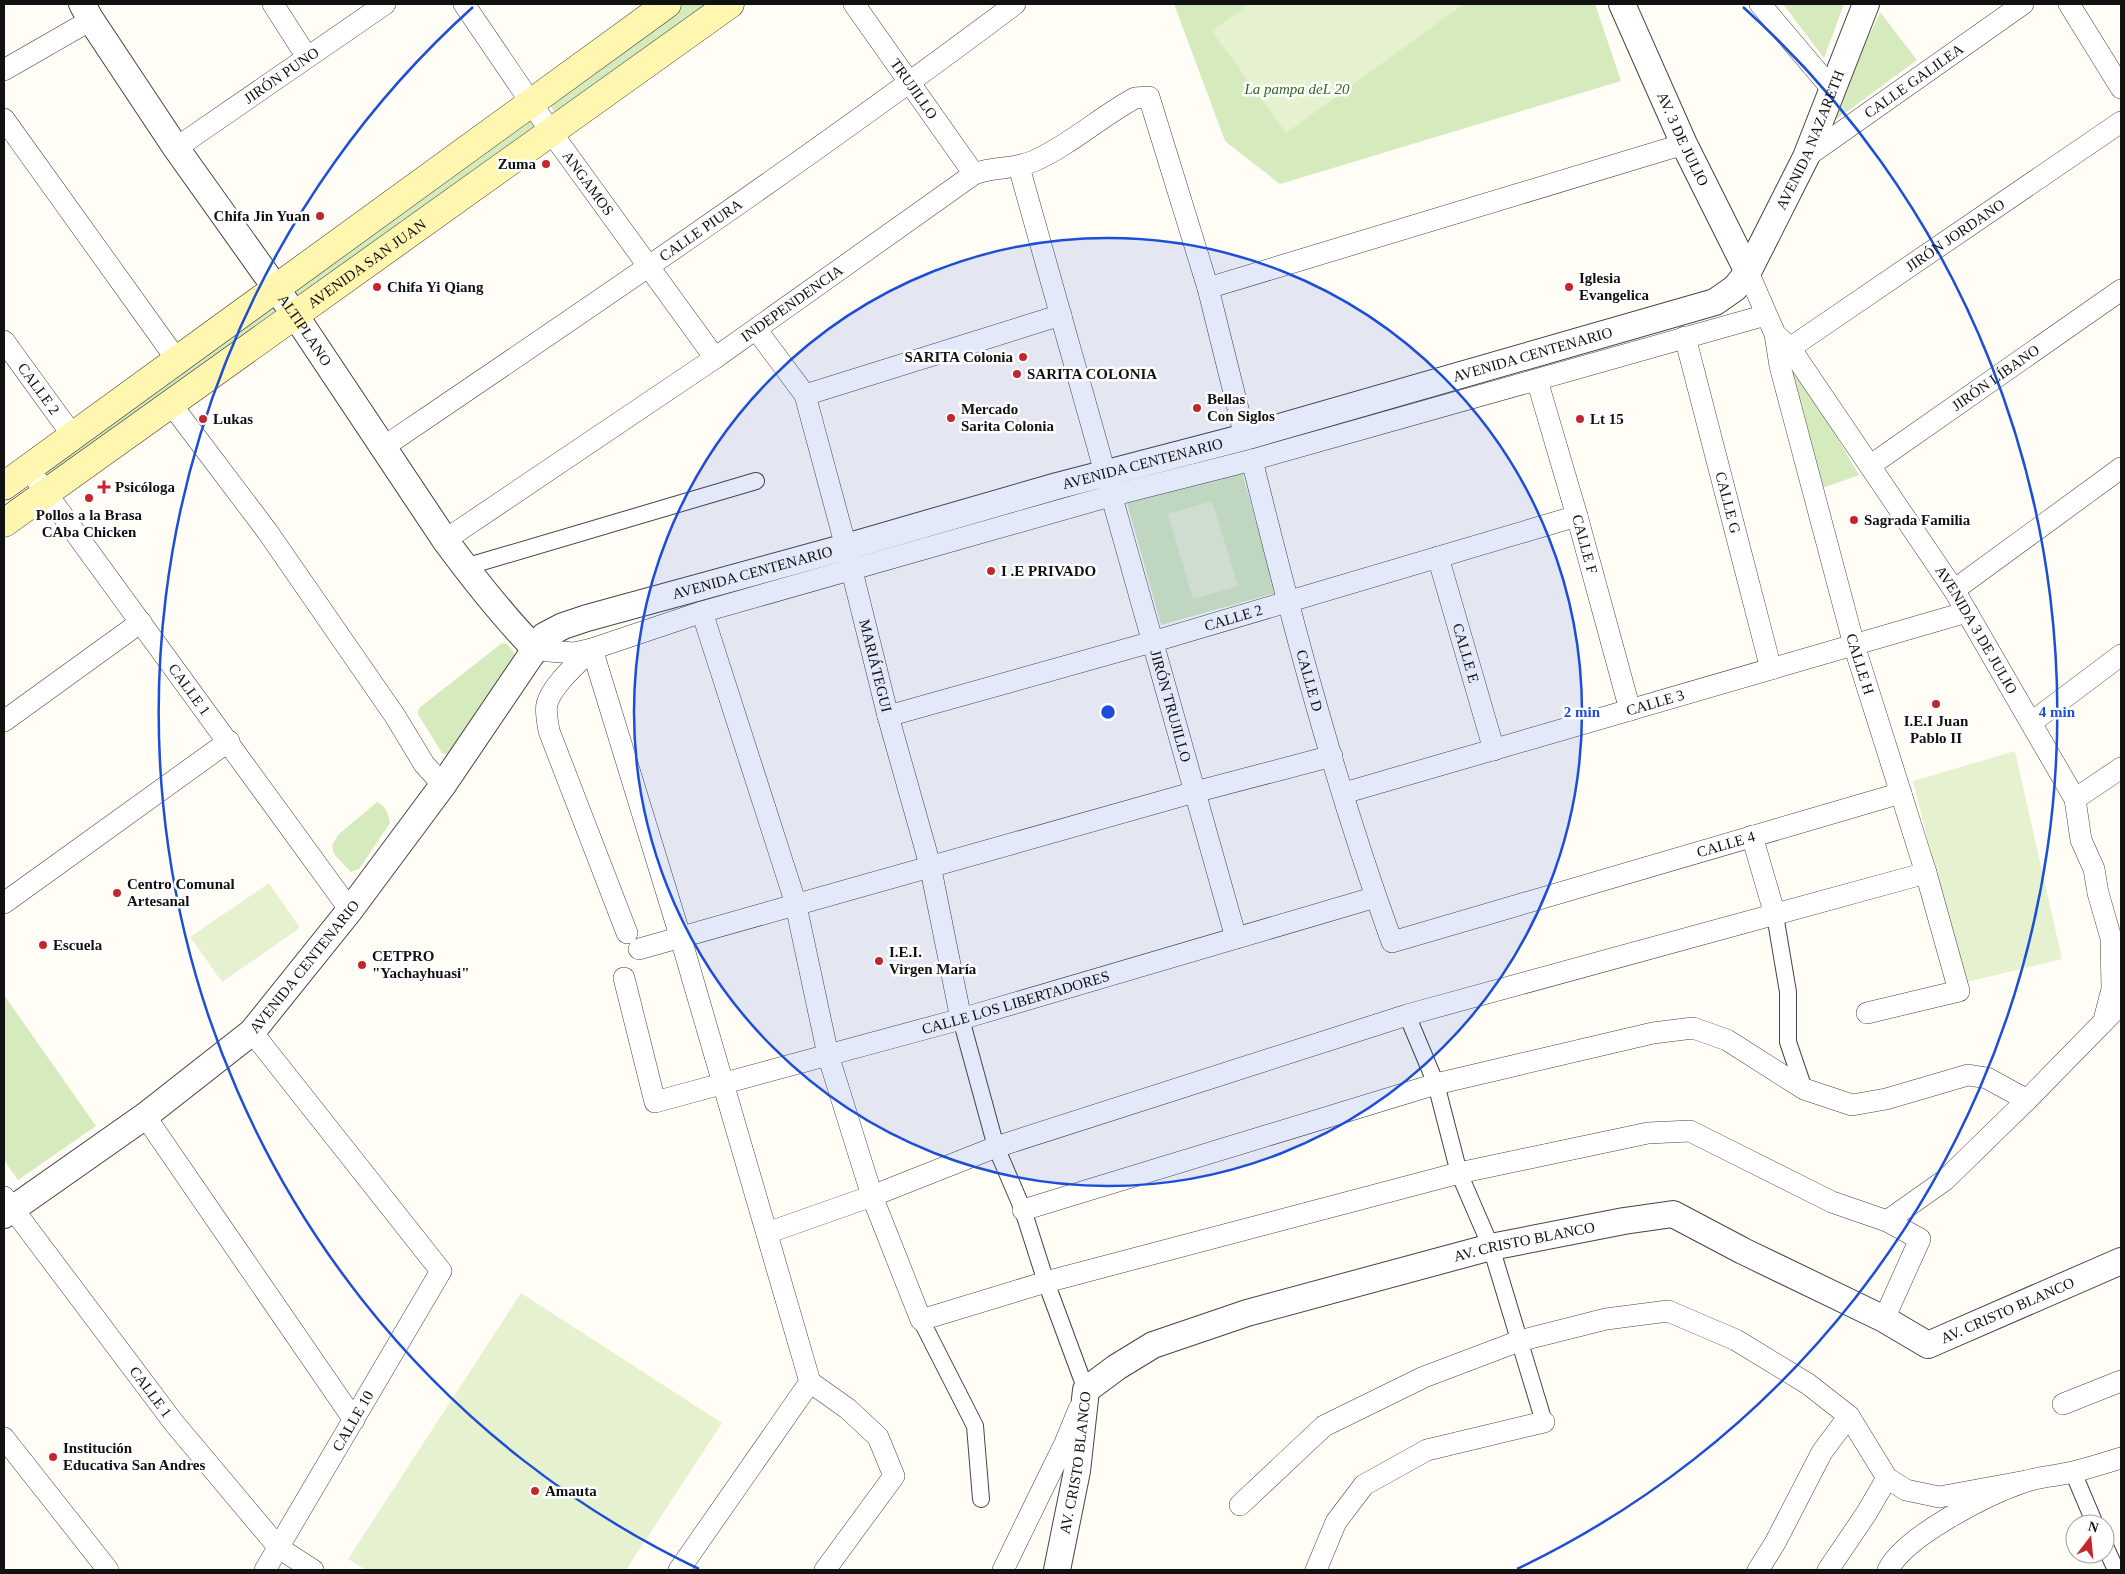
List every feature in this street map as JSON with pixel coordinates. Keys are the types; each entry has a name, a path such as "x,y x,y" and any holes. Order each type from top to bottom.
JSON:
{"main road":[{"path":"4,486 667,4"},
{"name":"AVENIDA SAN JUAN","path":"4,523 730,4"}],"street":[{"path":"273,4 307,57"},
{"name":"JIRÓN PUNO","path":"176,148 385,4"},
{"name":"ANGAMOS","path":"464,4 551,132 715,358"},
{"name":"TRUJILLO","path":"854,4 974,174"},
{"name":"CALLE PIURA","path":"382,448 648,268 909,83 1015,4"},
{"name":"AV. 3 DE JULIO","path":"1622,4 1684,144 1748,272"},
{"path":"1760,4 1832,89"},
{"name":"AVENIDA NAZARETH","path":"1748,272 1806,157 1866,4"},
{"name":"CALLE GALILEA","path":"1806,157 2023,4"},
{"path":"2069,4 2121,88"},
{"path":"4,70 86,12"},
{"name":"ALTIPLANO","path":"86,12 176,148 295,315 445,540 514,628 536,650"},
{"name":"INDEPENDENCIA","path":"445,540 715,358 974,174 987,169 1019,167 1053,152 1124,104 1135,98 1149,96"},
{"name":"CALLE D","path":"1149,96 1208,288 1288,602 1332,756 1376,897"},
{"path":"4,119 177,360"},
{"name":"JIRÓN JORDANO","path":"1782,341 2121,122"},
{"path":"1208,288 1684,144"},
{"name":"JIRÓN TRUJILLO","path":"1019,167 1236,938"},
{"name":"AVENIDA 3 DE JULIO","path":"1748,272 1766,315 1782,341 1871,465 1954,590 2075,799 2080,840 2094,870 2098,893 2111,938 2112,989 2103,1023"},
{"name":"AVENIDA CENTENARIO","path":"1248,448 1715,302 1734,288 1748,272"},
{"name":"JIRÓN LÍBANO","path":"1871,465 2121,290"},
{"path":"805,395 1061,315"},
{"name":"AVENIDA CENTENARIO","path":"7,1207 145,1116 252,1032 350,910 443,785 544,636 564,626 848,559 1107,485 1248,448 1537,380 1766,315"},
{"name":"MARIÁTEGUI","path":"756,329 805,395 888,716 930,867 961,1019"},
{"name":"CALLE G","path":"1686,338 1771,669"},
{"name":"CALLE H","path":"1782,341 1780,366 1854,645 1926,873 1959,991 1867,1013"},
{"name":"CALLE 2","path":"4,342 73,436"},
{"name":"CALLE F","path":"1537,380 1577,516 1630,710"},
{"path":"171,404 267,531 395,716 424,764 443,785"},
{"name":"CALLE 1","path":"28,468 350,910"},
{"path":"1954,590 2121,468"},
{"path":"465,567 756,481"},
{"name":"CALLE 2","path":"888,716 1152,642 1577,516"},
{"name":"CALLE E","path":"1438,557 1494,750"},
{"name":"AVENIDA CENTENARIO","path":"536,650 574,653 592,649 702,612 848,559"},
{"path":"702,612 796,906 828,1055 872,1196 921,1320 975,1426 981,1499"},
{"name":"CALLE 3","path":"1344,793 1967,612"},
{"path":"4,721 141,622"},
{"path":"824,1570 894,1476 878,1437 848,1409 810,1382 681,938 592,649 552,692 547,704 549,731 633,941 681,938 1194,792 1332,756"},
{"path":"2032,722 2121,655"},
{"path":"4,903 228,741"},
{"path":"2075,799 2121,768"},
{"name":"CALLE 4","path":"1376,897 1392,942 1901,793"},
{"path":"1752,836 1775,915 1788,992 1788,1042 1804,1090"},
{"path":"767,1233 872,1196 996,1147 1407,1015 1926,873"},
{"name":"CALLE LOS LIBERTADORES","path":"624,978 655,1102 961,1019 1376,897"},
{"path":"1887,1221 1944,1180 2028,1100 2121,1004"},
{"path":"1316,1570 1336,1522 1364,1485 1427,1450 1544,1422 1491,1247 1459,1173 1436,1084 1407,1015"},
{"path":"961,1019 996,1147 1023,1210 1046,1282 1086,1390 1065,1443 1003,1570"},
{"path":"1023,1210 1436,1084 1653,1032 1694,1028 1727,1040 1804,1090 1852,1105 1886,1099 1968,1075 1986,1078 2028,1100"},
{"name":"CALLE 10","path":"252,1032 441,1271 265,1570"},
{"path":"145,1116 354,1420"},
{"path":"921,1320 1046,1282 1459,1173 1648,1133 1690,1130 1832,1202 1887,1221 1920,1240 1884,1319"},
{"name":"CALLE 1","path":"7,1207 174,1423 279,1548 313,1570"},
{"name":"AV. CRISTO BLANCO","path":"1057,1570 1077,1471 1086,1390 1117,1367 1153,1345 1247,1313 1491,1247 1624,1221 1673,1214 1743,1251 1884,1319 1928,1345 2121,1261"},
{"path":"1240,1505 1324,1426 1424,1378 1520,1341 1606,1319 1668,1311 1736,1340 1808,1384 1849,1416 1886,1478 1906,1490 1939,1497 2073,1472 2121,1458"},
{"path":"679,1570 810,1382"},
{"path":"2063,1404 2121,1382"},
{"path":"1758,1570 1775,1543 1822,1452 1849,1416"},
{"path":"4,1438 108,1570"},
{"path":"2073,1472 2091,1514"},
{"path":"1828,1570 1866,1514 1886,1478"},
{"path":"1888,1570 1893,1561 1925,1532 2003,1490 2026,1481"}],"green space":[{"path":"681,4 713,4 555,114 549,102 552,99"},
{"name":"La pampa deL 20","path":"1174,4 1595,4 1621,81 1280,184 1225,141"},
{"path":"1249,4 1464,4 1286,133 1212,31"},
{"path":"1783,4 1844,4 1824,58"},
{"path":"1880,12 1917,60 1826,127"},
{"path":"529,117 542,129 302,304 292,290"},
{"path":"275,305 281,316 52,482 44,473"},
{"path":"1795,365 1859,475 1820,489 1791,368"},
{"path":"1242,472 1276,593 1161,625 1127,503"},
{"path":"1212,501 1238,586 1193,599 1168,514"},
{"path":"502,643 507,644 513,651 516,659 451,756 442,753 418,714 419,708"},
{"path":"2015,751 2062,959 1963,983 1913,781"},
{"path":"377,802 383,806 389,816 390,823 359,869 351,872 334,854 332,845 339,834"},
{"path":"269,883 300,928 222,982 190,937"},
{"path":"4,995 96,1126 18,1180 4,1160"},
{"name":"Amauta","path":"521,1293 722,1423 626,1570 366,1570 348,1559"}],"place":[{"name":"Zuma","path":"546,164"},
{"name":"Chifa Jin Yuan","path":"320,216"},
{"name":"Chifa Yi Qiang","path":"377,287"},
{"name":"Iglesia Evangelica","path":"1569,287"},
{"name":"SARITA Colonia","path":"1023,357"},
{"name":"SARITA COLONIA","path":"1017,374"},
{"name":"Bellas Con Siglos","path":"1197,408"},
{"name":"Mercado Sarita Colonia","path":"951,418"},
{"name":"Lukas","path":"203,419"},
{"name":"Lt 15","path":"1580,419"},
{"name":"Psicóloga","path":"104,487"},
{"name":"Pollos a la Brasa CAba Chicken","path":"89,498"},
{"name":"Sagrada Familia","path":"1854,520"},
{"name":"I .E PRIVADO","path":"991,571"},
{"name":"I.E.I Juan Pablo II","path":"1936,704"},
{"name":"Centro Comunal Artesanal","path":"117,893"},
{"name":"Escuela","path":"43,945"},
{"name":"I.E.I. Virgen María","path":"879,961"},
{"name":"CETPRO \"Yachayhuasi\"","path":"362,965"},
{"name":"Institución Educativa San Andres","path":"53,1457"},
{"name":"Amauta","path":"535,1491"}]}
